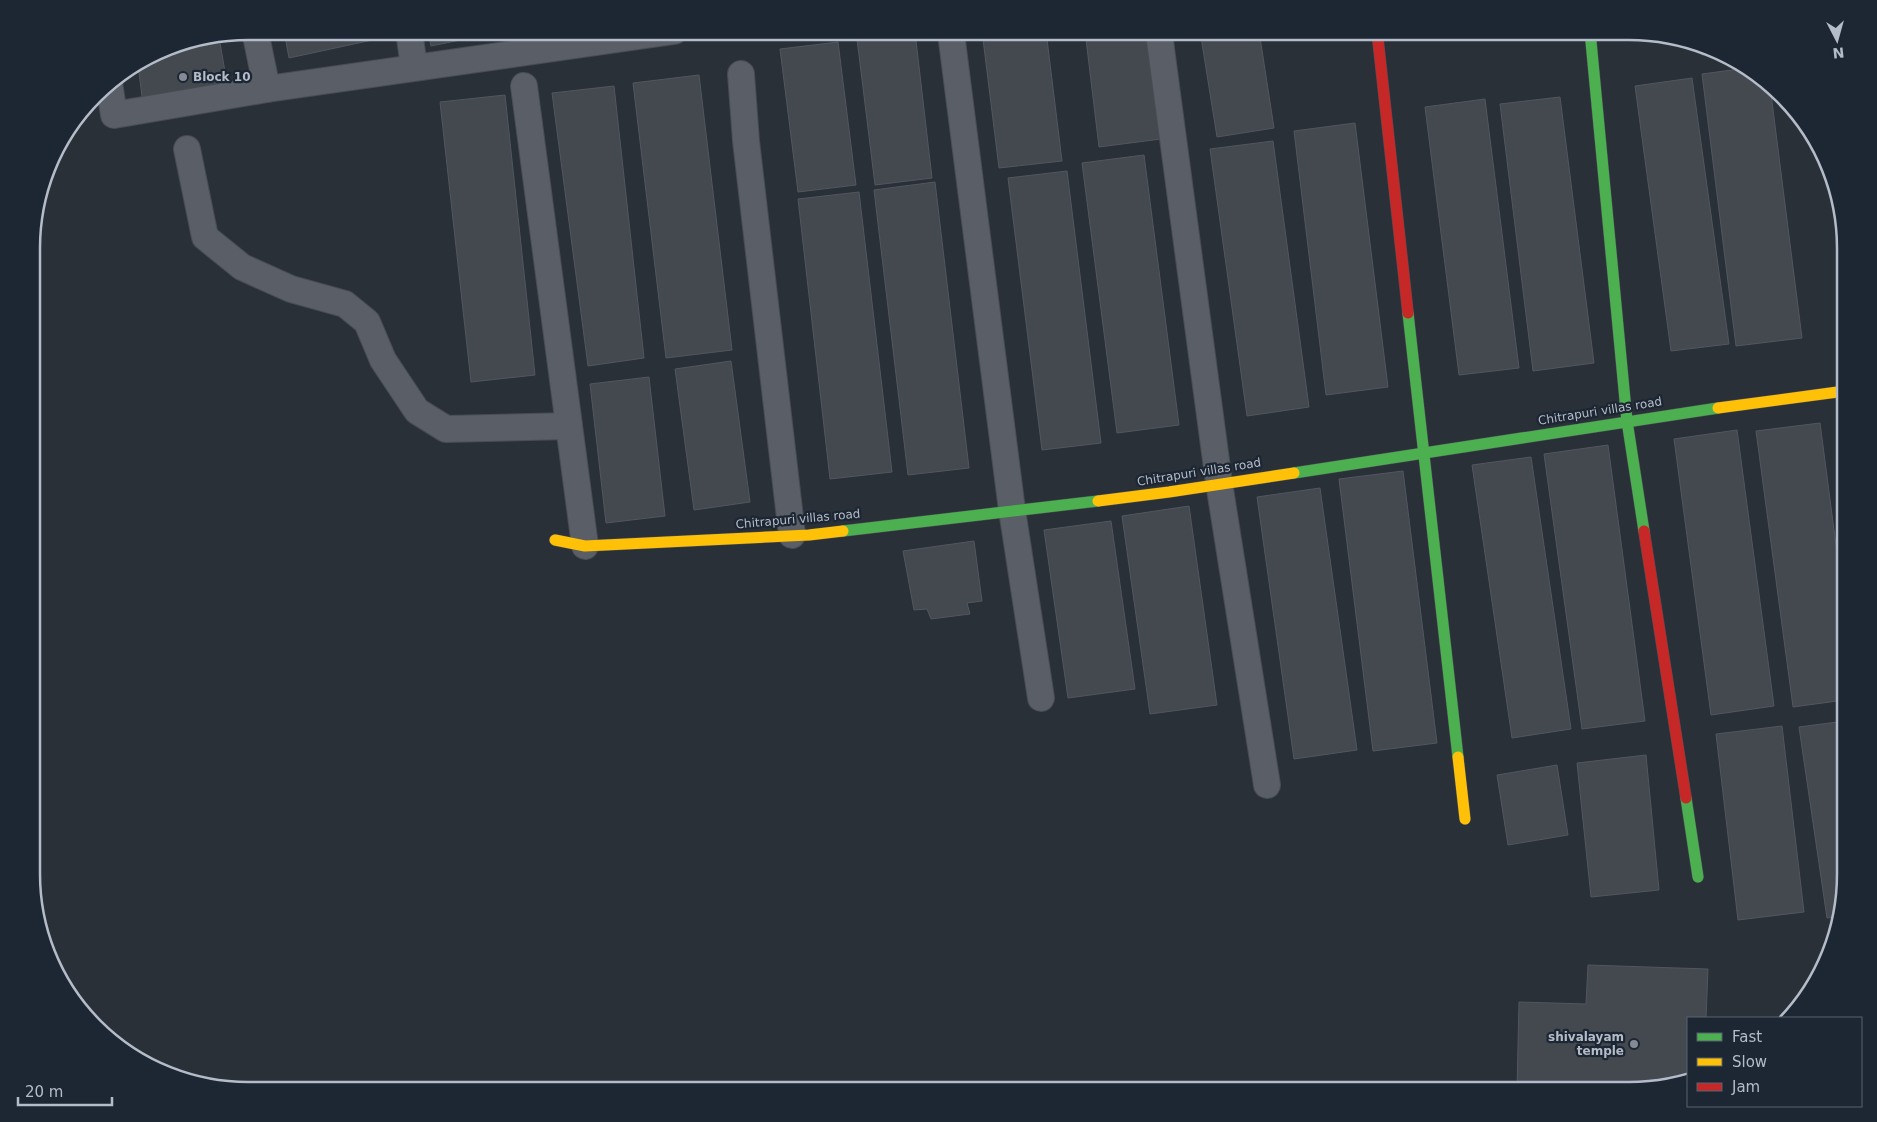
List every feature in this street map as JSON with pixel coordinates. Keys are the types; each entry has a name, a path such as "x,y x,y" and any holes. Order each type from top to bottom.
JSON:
{"street":[{"path":"256,40 266,89"},
{"path":"410,40 414,67"},
{"path":"110,92 114,115 266,89 414,67 556,40"},
{"path":"1378,40 1422,452 1465,819"},
{"path":"1591,40 1627,420 1698,877"},
{"path":"952,41 1012,510 1041,698"},
{"path":"1160,41 1219,483 1267,786"},
{"path":"741,74 746,141 792,535"},
{"path":"524,86 584,546"},
{"path":"187,149 205,236 242,267 290,289 345,304 367,322 383,360 416,410 446,429 569,426"},
{"name":"Chitrapuri villas road","path":"555,540 584,546 792,535 1169,492 1627,420 1837,392"}],"building":[{"path":"286,40 372,40 289,58"},
{"path":"430,40 461,40 431,46"},
{"path":"857,40 916,40 932,178 875,185"},
{"path":"983,40 1047,40 1062,161 999,168"},
{"path":"1086,40 1148,40 1161,139 1099,147"},
{"path":"1201,40 1260,40 1274,128 1217,137"},
{"name":"Block 10","path":"220,42 228,89 143,104 139,71 156,61 181,51"},
{"path":"838,42 856,185 798,192 780,49"},
{"path":"1735,70 1771,97 1802,338 1736,346 1702,74"},
{"path":"699,75 732,350 666,358 633,83"},
{"path":"1692,78 1729,344 1671,351 1635,86"},
{"path":"614,86 644,358 588,366 552,93"},
{"path":"505,95 535,375 471,382 440,102"},
{"path":"1560,97 1594,363 1533,371 1500,104"},
{"path":"1485,99 1519,368 1459,375 1425,107"},
{"path":"1355,123 1388,387 1326,395 1294,131"},
{"path":"1273,141 1309,407 1247,416 1210,149"},
{"path":"1144,155 1179,425 1117,433 1082,163"},
{"path":"1067,171 1101,443 1042,450 1008,178"},
{"path":"935,182 969,468 908,475 874,190"},
{"path":"859,192 892,472 830,479 798,199"},
{"path":"731,361 750,502 694,510 675,369"},
{"path":"649,377 665,516 606,523 590,384"},
{"path":"1820,423 1837,553 1837,701 1793,707 1756,431"},
{"path":"1737,430 1774,706 1711,715 1674,439"},
{"path":"1608,445 1645,721 1582,729 1544,454"},
{"path":"1531,457 1571,729 1512,738 1472,465"},
{"path":"1403,471 1437,743 1373,751 1339,479"},
{"path":"1320,488 1357,750 1294,759 1257,497"},
{"path":"1189,506 1217,705 1150,714 1122,516"},
{"path":"1111,521 1135,689 1068,698 1044,530"},
{"path":"974,541 982,601 967,603 970,614 931,619 927,609 914,610 903,551"},
{"path":"1837,722 1837,887 1832,917 1827,918 1799,727"},
{"path":"1782,726 1804,912 1738,920 1716,734"},
{"path":"1646,755 1659,890 1591,897 1577,763"},
{"path":"1557,765 1568,835 1508,845 1497,775"},
{"path":"1588,965 1708,969 1706,1017 1687,1017 1687,1074 1642,1082 1517,1082 1519,1002 1586,1004"}],"traffic: fast":[{"path":"1591,40 1627,421 1644,531"},
{"path":"1408,313 1458,757"},
{"path":"1294,473 1718,408"},
{"path":"843,531 1098,501"},
{"path":"1686,798 1698,877"}],"traffic: slow":[{"path":"1718,408 1837,392"},
{"path":"1098,501 1294,473"},
{"path":"555,540 585,546 809,535 843,531"},
{"path":"1458,757 1465,819"}],"traffic: jam":[{"path":"1378,40 1408,313"},
{"path":"1644,531 1686,798"}],"place":[{"name":"Block 10","path":"183,77"},
{"name":"shivalayam temple","path":"1634,1044"}]}
